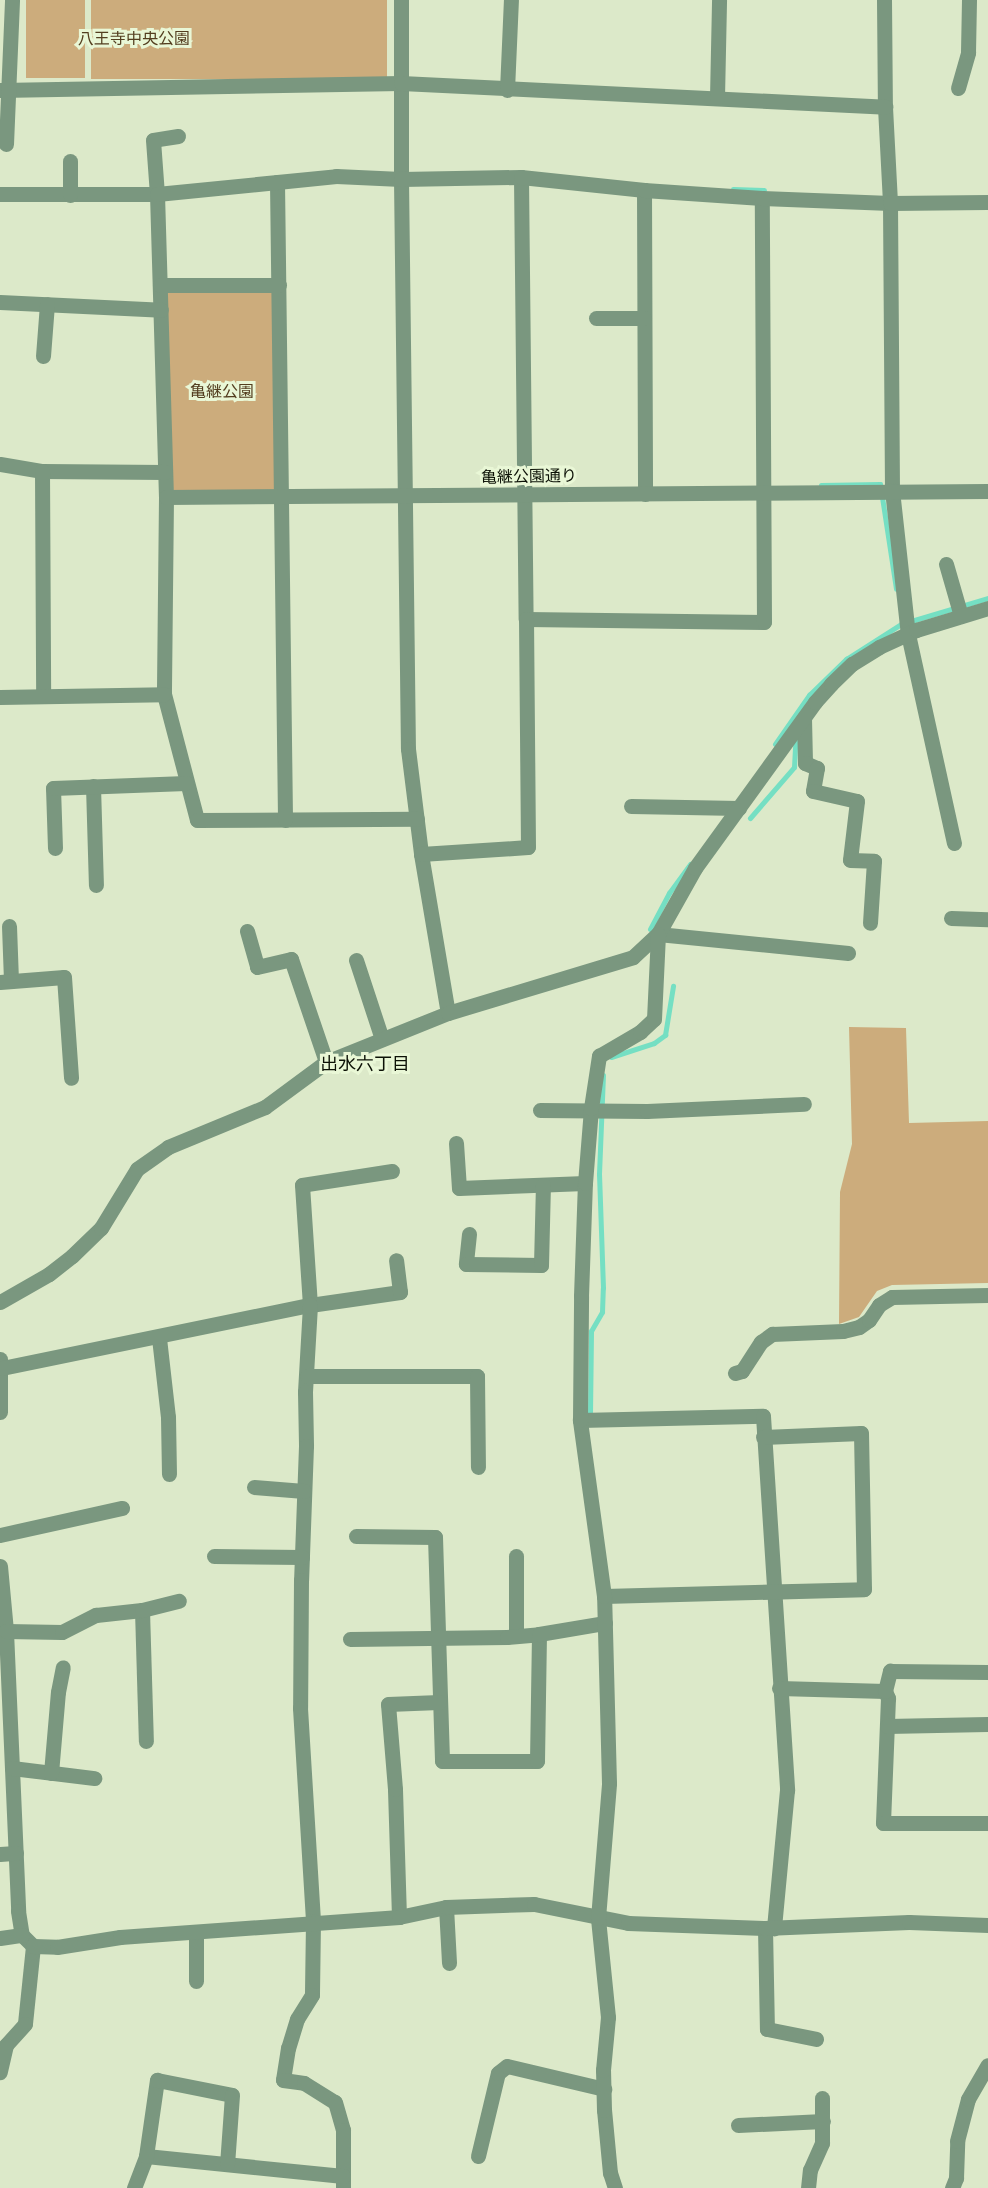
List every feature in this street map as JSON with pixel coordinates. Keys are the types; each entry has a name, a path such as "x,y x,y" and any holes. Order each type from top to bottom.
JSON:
{"street":[{"path":"6,144 4,90 12,0"},
{"path":"401,0 408,749 421,854 448,1013"},
{"path":"507,90 511,0"},
{"path":"717,98 718,0"},
{"path":"884,0 885,107 890,203 892,490 908,634 954,843"},
{"path":"958,88 968,52 969,0"},
{"path":"4,90 401,83 885,107"},
{"path":"178,136 153,140 158,194 166,497 164,694 197,820 417,819"},
{"path":"70,160 70,195"},
{"path":"0,194 158,194 336,176 401,179 521,177 644,190 762,198 890,203 988,202"},
{"path":"421,854 528,847 521,177"},
{"path":"278,182 285,820"},
{"path":"644,190 645,494"},
{"path":"526,619 764,622 762,198"},
{"path":"160,285 279,285"},
{"path":"0,302 161,310"},
{"path":"43,356 47,304"},
{"path":"596,318 644,318"},
{"path":"0,464 42,471 165,472"},
{"path":"42,471 43,696"},
{"name":"亀継公園通り","path":"166,497 988,491"},
{"path":"946,564 961,616"},
{"path":"0,1302 49,1274 72,1256 100,1228 137,1169 168,1148 265,1107 326,1062 448,1013 633,957 658,934 695,868 820,696 852,664 879,647 908,634 988,608"},
{"path":"0,697 164,694"},
{"path":"804,718 805,763 817,768 813,791 857,801 850,860 874,861 870,923"},
{"path":"55,848 52,788 186,783"},
{"path":"93,786 96,885"},
{"path":"631,806 739,808"},
{"path":"951,918 988,919"},
{"path":"9,926 5,981 64,976 70,1078"},
{"path":"247,932 257,967 291,960 326,1062"},
{"path":"658,934 848,953"},
{"path":"615,2188 610,2173 604,2090 608,2017 598,1918 609,1783 604,1596 580,1420 585,1182 591,1108 599,1056 640,1032 654,1019 658,934"},
{"path":"356,960 382,1039"},
{"path":"540,1110 591,1108 647,1111 804,1104"},
{"path":"456,1143 459,1188 585,1182"},
{"path":"146,2156 227,2164 343,2182 343,2130 335,2102 304,2083 283,2080 288,2048 297,2019 312,1995 313,1921 300,1708 310,1305 302,1185 392,1171"},
{"path":"469,1234 466,1264 541,1265 543,1185"},
{"path":"0,1412 1,1364 159,1338 310,1305 400,1292 396,1260"},
{"path":"735,1373 742,1371 761,1342 772,1334 843,1331 859,1327 869,1320 879,1305 892,1297 988,1294"},
{"path":"159,1338 168,1417 168,1474"},
{"path":"307,1376 477,1376 478,1467"},
{"path":"580,1420 763,1416 786,1790 770,1928 767,2029 816,2039"},
{"path":"604,1596 864,1589 861,1433 763,1437"},
{"path":"254,1487 304,1491"},
{"path":"0,1535 122,1508"},
{"path":"356,1536 435,1537 436,1638 442,1761 537,1761 539,1634"},
{"path":"214,1556 302,1557"},
{"path":"516,1556 516,1636"},
{"path":"0,1566 6,1631 8,1853 22,1935 33,1946 57,1947 120,1937 313,1921 399,1917 446,1907 534,1904 628,1923 770,1928 909,1922 988,1925"},
{"path":"6,1631 62,1632 96,1615 142,1610 179,1601"},
{"path":"142,1610 146,1741"},
{"path":"350,1639 516,1636 605,1623"},
{"path":"51,1773 63,1667"},
{"path":"988,1672 890,1671 885,1691 887,1726 883,1823 988,1823"},
{"path":"779,1688 885,1691"},
{"path":"399,1917 395,1789 388,1704 439,1702"},
{"path":"887,1726 988,1724"},
{"path":"8,1765 94,1778"},
{"path":"446,1907 449,1962"},
{"path":"196,1932 196,1981"},
{"path":"0,1938 22,1935"},
{"path":"0,2072 6,2046 25,2024 33,1946"},
{"path":"952,2188 956,2178 957,2141 968,2099 988,2065"},
{"path":"478,2156 498,2073 507,2066 604,2090"},
{"path":"134,2188 146,2156 157,2080 232,2095 227,2164"},
{"path":"808,2188 810,2170 822,2143 822,2098"},
{"path":"738,2125 823,2121"}],"green space":[{"path":"26,0 85,0 85,78 26,78"},
{"name":"八王寺中央公園","path":"91,0 387,0 387,79 91,79"},
{"name":"亀継公園","path":"166,291 274,291 274,492 166,492"},
{"path":"849,1027 906,1028 909,1123 988,1121 988,1283 892,1285 877,1291 859,1317 839,1324 840,1192 852,1144"}],"waterway":[{"path":"733,189 764,190"},
{"path":"821,485 880,484 896,589"},
{"path":"775,744 809,695 846,659 901,624 988,598"},
{"path":"750,818 794,767 796,734"},
{"path":"650,929 669,893 690,864"},
{"path":"611,1057 654,1043 665,1035 673,986"},
{"path":"590,1414 591,1331 602,1312 603,1288 599,1174 603,1075"}],"district":[{"name":"出水六丁目","path":"365,1064"}]}
